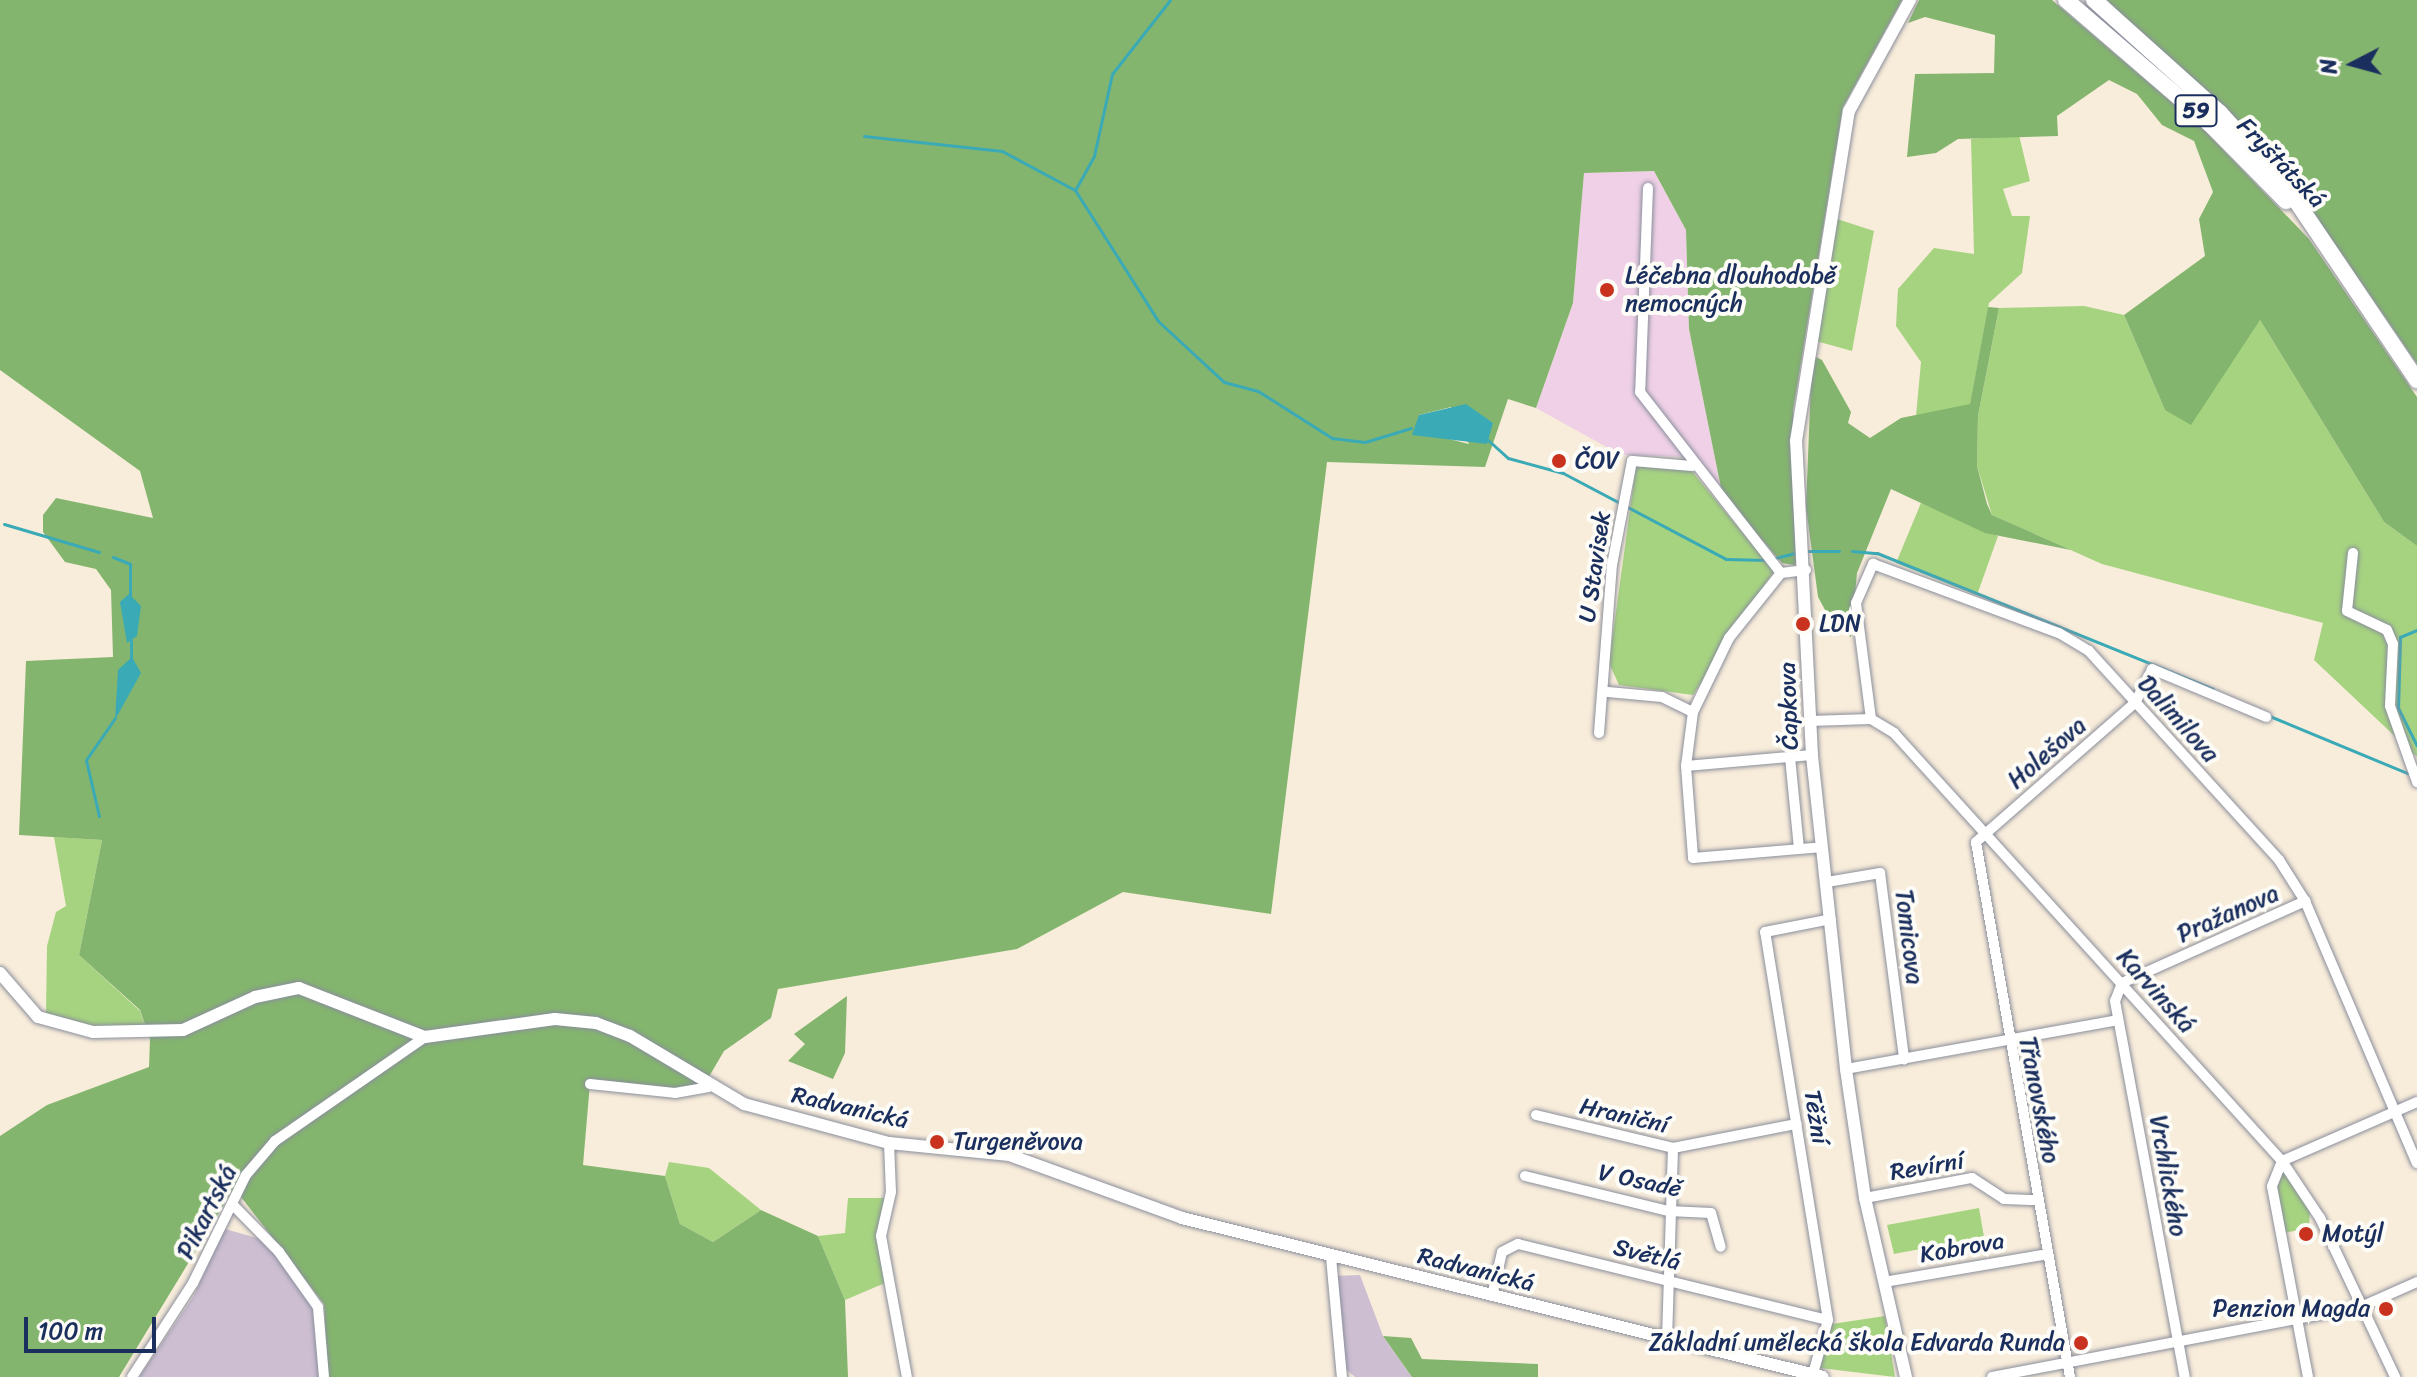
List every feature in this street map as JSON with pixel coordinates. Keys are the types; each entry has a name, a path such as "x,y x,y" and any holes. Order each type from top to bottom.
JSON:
{"main road":[{"name":"Fryštátská","path":"2066,0 2211,125 2316,234"},
{"name":"Fryštátská","path":"2094,0 2239,133 2316,234 2417,380"}],"street":[{"name":"Čapkova","path":"1906,1377 1865,1198 1846,1069 1812,755 1806,570 1796,441 1829,212 1859,84 1910,0"},
{"path":"1648,188 1640,392 1693,466 1781,573"},
{"name":"U Stavisek","path":"1599,733 1608,692 1612,565 1632,461 1693,466"},
{"path":"2353,553 2347,611 2387,630 2393,644 2390,706 2417,782"},
{"name":"Dalimilova","path":"1871,719 1856,603 1866,572 1882,562 2059,633 2089,651 2279,860 2305,901 2417,1163"},
{"path":"1806,570 1781,573 1729,638 1693,712 1686,766 1693,858 1823,847"},
{"name":"Holešova","path":"1985,834 2135,703 2152,669 2266,717"},
{"path":"1608,692 1662,697 1693,712"},
{"path":"1810,721 1871,719"},
{"name":"Karvinská","path":"1871,719 1894,733 2282,1161 2320,1218 2395,1377"},
{"path":"1686,766 1812,755"},
{"path":"1790,757 1799,849"},
{"name":"Třanovského","path":"1985,834 1973,853 2070,1377"},
{"name":"Tomicova","path":"1827,882 1880,873 1904,1059"},
{"name":"Pražanova","path":"2122,983 2305,901"},
{"name":"Těžní","path":"1818,1376 1828,1320 1765,932 1831,919"},
{"name":"Radvanická","path":"0,973 34,1014 77,1030 183,1030 255,997 299,988 425,1037 588,1022 630,1036 708,1087 744,1104 889,1143 1009,1155 1182,1218 1667,1339 1785,1372 1818,1376"},
{"name":"Vrchlického","path":"2122,983 2118,1020 2185,1377"},
{"path":"1846,1069 2118,1020"},
{"name":"Pikartská","path":"132,1377 193,1283 232,1204 275,1141 425,1037"},
{"path":"590,1084 675,1093 708,1087"},
{"path":"2308,1377 2272,1186 2282,1161 2417,1102"},
{"name":"Hraniční","path":"1536,1115 1673,1148 1797,1124"},
{"path":"889,1143 891,1192 881,1236 907,1377"},
{"path":"1667,1339 1664,1279 1673,1148"},
{"name":"V Osadě","path":"1525,1176 1669,1211 1711,1213 1721,1247"},
{"name":"Revírní","path":"1865,1198 1972,1178 2004,1199 2037,1200"},
{"path":"232,1204 279,1252 318,1307 324,1377"},
{"name":"Světlá","path":"1492,1296 1502,1252 1518,1244 1828,1320"},
{"name":"Kobrova","path":"1884,1282 2047,1254"},
{"path":"1331,1257 1342,1377"},
{"path":"1992,1377 2363,1306 2417,1282"}],"shaded area":[{"path":"1654,171 1686,230 1689,329 1722,493 1697,457 1621,455 1536,408 1573,303 1584,173"},
{"path":"225,1229 267,1241 312,1306 320,1377 139,1377 193,1297"},
{"path":"1360,1275 1383,1336 1412,1377 1355,1377 1340,1364 1333,1276"}],"green space":[{"path":"0,0 1902,0 1843,107 1793,411 1801,558 1794,565 1782,563 1722,493 1689,329 1686,230 1654,171 1584,173 1573,303 1536,408 1508,399 1485,467 1327,462 1271,914 1123,892 1017,949 778,989 771,1018 724,1051 700,1092 590,1083 583,1165 665,1176 680,1224 713,1242 761,1210 818,1236 845,1300 848,1377 328,1377 324,1304 234,1188 119,1377 0,1377 0,1136 47,1105 149,1067 150,1039 140,1010 79,955 102,840 19,835 26,661 113,657 111,590 96,569 65,562 43,532 43,515 56,498 153,518 140,471 0,370","holes":["1451,407 1469,444 1445,438 1419,415"]},
{"path":"1919,0 2052,0 2205,131 2309,239 2417,397 2417,546 2384,522 2260,320 2191,425 2165,410 2124,315 2205,256 2199,219 2213,192 2194,141 2162,125 2137,94 2109,80 2057,116 2058,136 1958,139 1936,153 1907,157 1915,74 1994,73 1995,35 1925,17 1908,23"},
{"path":"2107,0 2417,0 2417,364 2290,178"},
{"path":"2019,135 2030,181 2003,189 2012,216 2030,216 2022,273 1989,303 1970,405 1916,416 1921,362 1896,326 1898,289 1934,248 1974,254 1971,139"},
{"path":"1834,218 1874,231 1852,351 1816,341"},
{"path":"2084,306 2124,315 2165,410 2260,320 2384,522 2417,546 2417,757 2314,660 2323,623 2102,564 1992,515 1977,466 1978,416 1999,308"},
{"path":"1988,307 1999,308 1978,416 1977,466 1987,504 1992,515 2071,550 1985,533 1891,489 1857,573 1851,637 1836,630 1818,597 1806,507 1812,355 1822,360 1851,412 1848,423 1870,438 1901,418 1970,404"},
{"path":"1636,466 1691,470 1774,571 1693,695 1619,685 1609,663"},
{"path":"1921,503 1998,536 1977,595 1896,563"},
{"path":"54,837 102,840 79,955 140,1011 146,1028 79,1025 46,1013 47,946 56,912 66,906"},
{"path":"847,996 845,1053 833,1079 788,1061 805,1044 794,1034"},
{"path":"669,1162 709,1168 761,1210 713,1242 680,1224 665,1176"},
{"path":"2283,1171 2310,1209 2309,1228 2284,1233 2276,1190"},
{"path":"848,1198 885,1198 885,1283 845,1300 818,1236 845,1233"},
{"path":"1979,1208 1984,1237 1894,1254 1887,1225"},
{"path":"1885,1316 1895,1377 1820,1368 1832,1324"},
{"path":"1383,1336 1411,1338 1422,1359 1538,1364 1538,1377 1412,1377"}],"water":[{"path":"1466,404 1493,423 1487,444 1412,435 1419,415"},
{"path":"129,594 141,606 137,636 127,643 120,602"},
{"path":"132,657 141,673 115,720 118,670"}],"waterway":[{"path":"1170,0 1112,74 1094,156 1075,190 1158,321 1224,382 1258,391 1332,438 1365,442 1411,428"},
{"path":"864,136 1002,151 1073,189"},
{"path":"1488,440 1508,458 1563,473 1726,559 1768,560"},
{"path":"4,524 99,552"},
{"path":"1806,551 1839,551"},
{"path":"1852,551 1877,553 2213,689"},
{"path":"1775,558 1799,552"},
{"path":"113,557 130,564 130,596"},
{"path":"2417,630 2400,637 2398,708 2417,746"},
{"path":"131,640 131,660"},
{"path":"2267,715 2407,773"},
{"path":"99,816 86,760 115,718"}],"place":[{"name":"Léčebna dlouhodobě nemocných","path":"1607,290"},
{"name":"ČOV","path":"1559,461"},
{"name":"LDN","path":"1803,624"},
{"name":"Turgeněvova","path":"937,1142"},
{"name":"Motýl","path":"2306,1234"},
{"name":"Penzion Magda","path":"2386,1309"},
{"name":"Základní umělecká škola Edvarda Runda","path":"2081,1343"}]}
